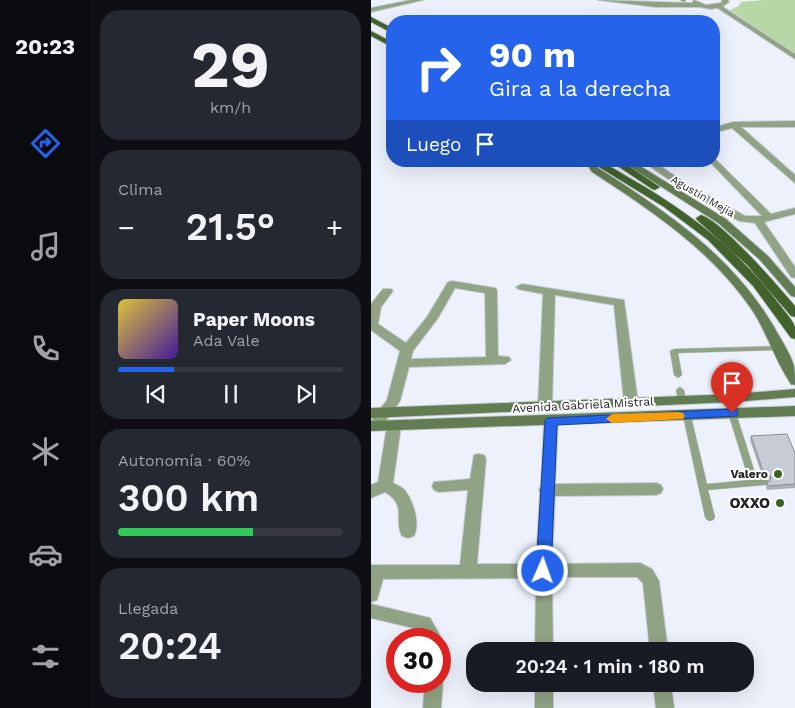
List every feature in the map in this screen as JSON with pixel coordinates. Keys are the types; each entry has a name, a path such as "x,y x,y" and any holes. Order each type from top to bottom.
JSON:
{"main road":[{"path":"371,19 386,28"},
{"path":"371,32 386,41"},
{"path":"592,167 669,217 711,253 747,293 781,349 795,381"},
{"path":"601,167 664,203 707,233 731,254 753,278 795,336"},
{"path":"623,167 693,212 719,232 742,252 768,280 795,314"},
{"path":"635,167 722,221 763,258 795,294"},
{"path":"781,349 795,358"},
{"name":"Avenida Gabriela Mistral","path":"387,412 545,407 631,402 681,395 795,393"},
{"name":"Avenida Gabriela Mistral","path":"372,422 394,426 795,411"}],"street":[{"path":"371,7 401,0"},
{"path":"371,7 420,0"},
{"path":"601,0 656,5 718,6 726,3 725,0 735,0"},
{"path":"636,0 694,0 700,5"},
{"path":"718,6 795,57"},
{"path":"720,129 733,124 795,124"},
{"path":"733,124 795,180"},
{"name":"Agustín Mejía","path":"656,167 723,209 743,219 763,218"},
{"path":"719,167 763,218 795,275"},
{"path":"763,218 795,212"},
{"path":"371,294 387,291 375,307 372,325 405,356 499,360 491,290 452,284 432,318 405,356 393,401 387,412 372,422"},
{"path":"523,287 620,302 631,402"},
{"path":"545,407 549,291"},
{"path":"544,642 543,571 551,421"},
{"path":"385,485 394,426"},
{"path":"467,570 479,458"},
{"path":"439,486 476,484"},
{"path":"371,492 385,485"},
{"path":"385,485 400,494 408,514 408,532"},
{"path":"546,490 656,489"},
{"path":"371,595 374,572 639,570 646,574 651,581 658,642"},
{"path":"371,611 424,623 427,628"},
{"path":"544,692 544,708"},
{"path":"663,692 665,708"},
{"path":"432,708 433,693"}],"lane":[{"path":"678,375 674,351 781,349"},
{"path":"732,413 754,483"},
{"path":"687,416 711,517"},
{"path":"705,487 765,482"}],"green space":[{"path":"795,0 795,55 730,10 739,6 741,2"}],"building":[{"name":"Valero","path":"787,434 795,453 795,484 768,486 767,483 771,477 769,474 764,474 751,436"}],"slow traffic":[{"path":"612,419 678,416"}],"place":[{"name":"Valero","path":"778,474"},
{"name":"OXXO","path":"780,503"}],"route":[{"path":"543,571 551,421 732,413"}]}
